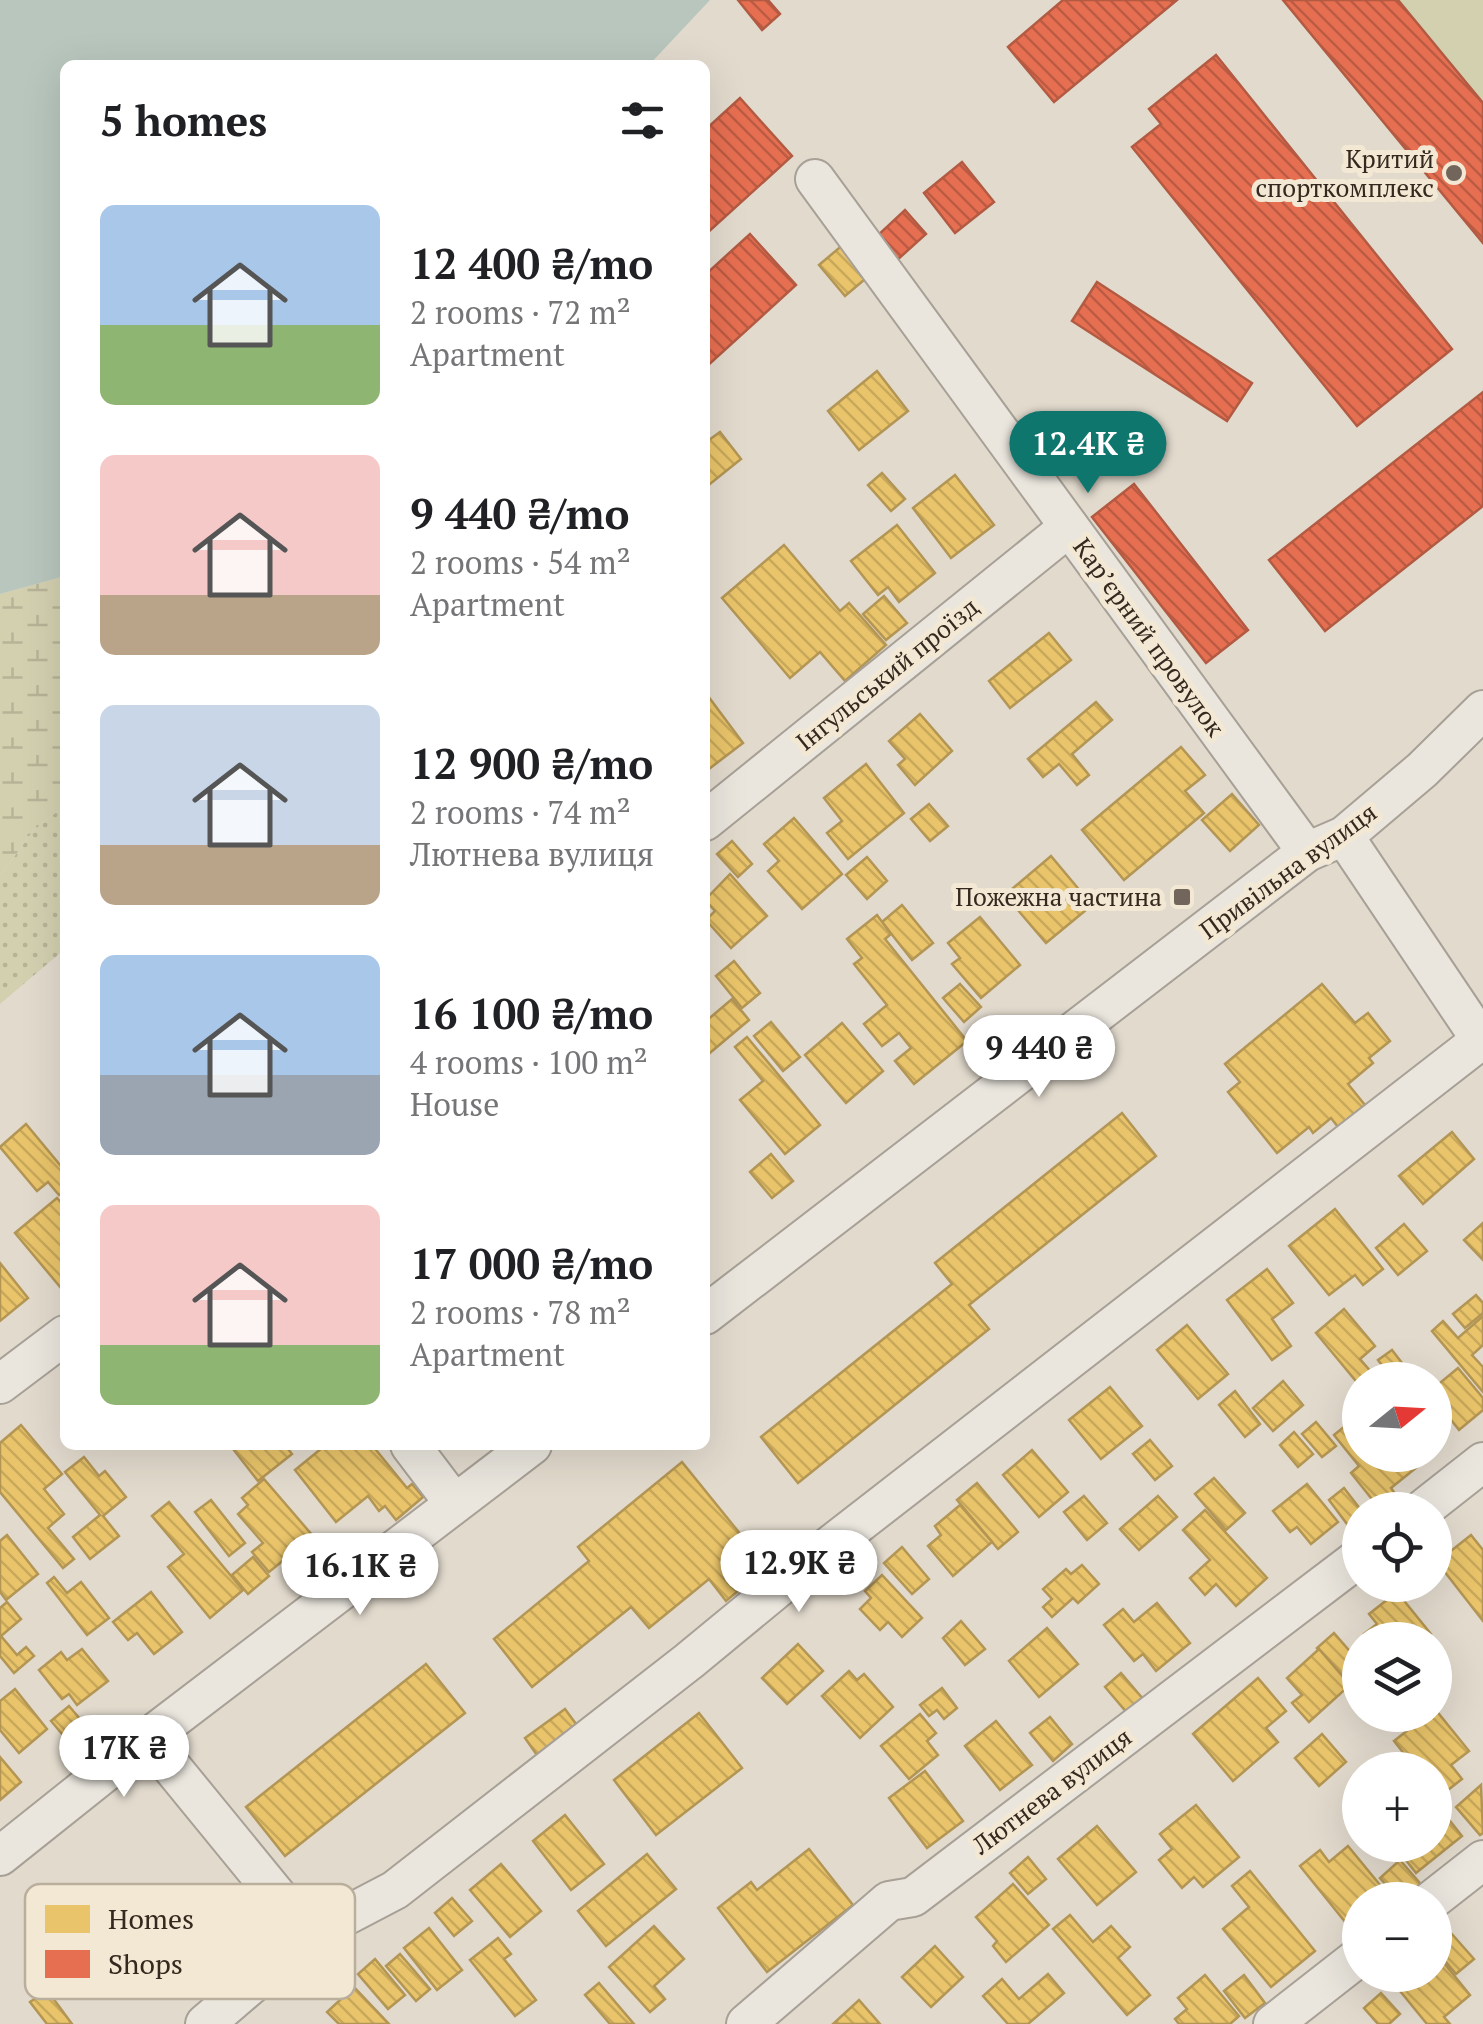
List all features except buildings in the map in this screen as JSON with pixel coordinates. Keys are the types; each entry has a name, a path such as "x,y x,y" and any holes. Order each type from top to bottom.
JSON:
{"street":[{"name":"Карʼєрний провулок","path":"815,180 1307,852"},
{"name":"Інгульський проїзд","path":"710,817 1069,528"},
{"name":"Привільна вулиця","path":"710,1311 1307,852 1344,836 1422,770 1483,710"},
{"path":"355,1911 396,1890 814,1558 1482,1042 1344,836"},
{"path":"0,1384 60,1339"},
{"path":"414,1450 454,1503"},
{"path":"0,1856 525,1450"},
{"path":"1445,1492 1483,1462"},
{"name":"Лютнева вулиця","path":"746,2024 889,1901 913,1897 1342,1571"},
{"path":"148,1738 268,1884"},
{"path":"1452,1884 1483,1860"},
{"path":"1273,2024 1342,1970"},
{"path":"205,2024 234,1999"}],"green space":[{"name":"Критий спорткомплекс","path":"1283,0 1483,0 1483,243"},
{"path":"60,577 60,809 33,831 0,876 0,594"},
{"path":"60,809 60,953 0,1004 0,876 33,831"}],"shaded area":[{"path":"0,0 710,0 654,60 60,60 60,577 0,594"}],"place":[{"name":"Критий спорткомплекс","path":"1454,173"},
{"name":"Пожежна частина","path":"1182,897"}]}
